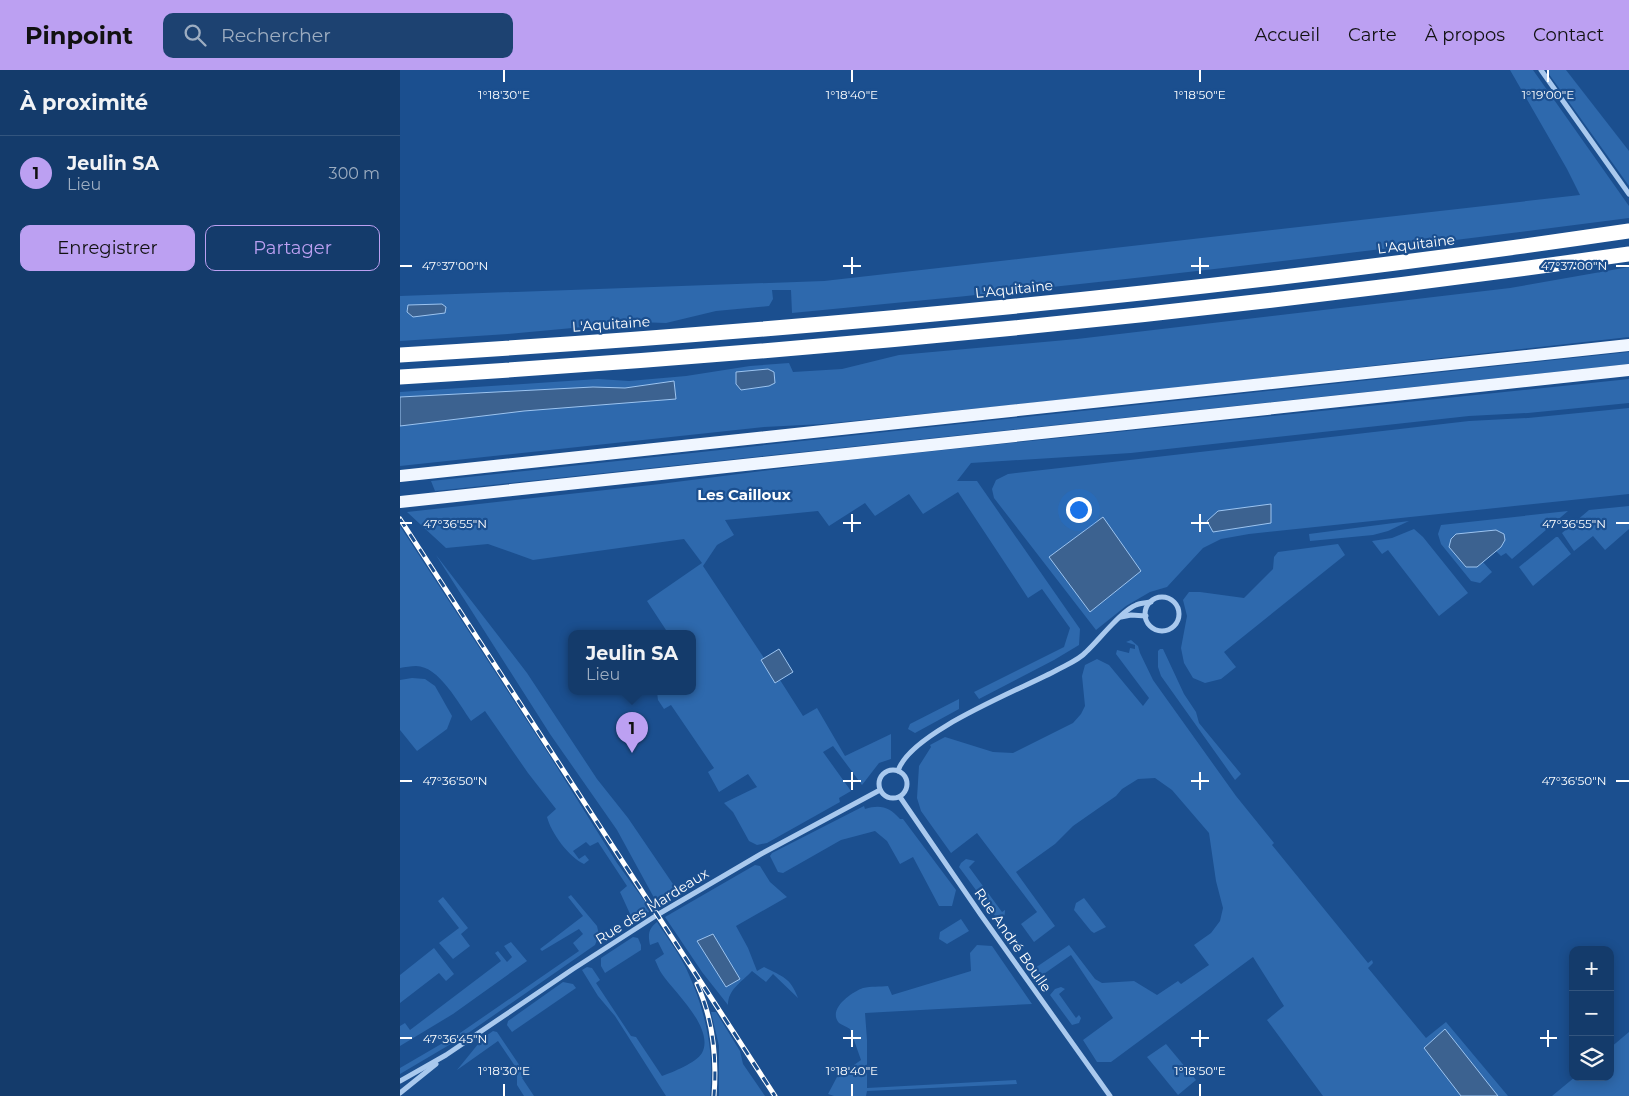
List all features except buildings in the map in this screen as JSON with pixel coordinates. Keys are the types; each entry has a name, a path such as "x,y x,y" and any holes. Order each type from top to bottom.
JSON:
{"highway":[{"name":"L'Aquitaine","path":"400,355 732,332 1000,307 1346,269 1629,231"},
{"path":"400,377 752,352 1012,328 1329,293 1629,254"}],"main road":[{"path":"400,476 1629,345"},
{"path":"400,502 1629,370"}],"street":[{"path":"1541,70 1629,194"},
{"path":"898,771 901,764 914,748 928,736 1057,670 1086,653 1100,636 1135,605 1151,602 1159,598 1171,600 1178,607 1179,618 1173,627 1163,631 1152,628 1148,624 1146,616 1151,602"},
{"path":"1120,618 1131,615 1146,616"},
{"path":"890,770 898,771 905,776 907,781 906,790 900,797 890,798 882,794 878,782 882,774 890,770"},
{"name":"Rue des Mardeaux","path":"400,1081 446,1055 657,915 761,854 880,790"},
{"name":"Rue André Boulle","path":"900,797 981,915 1110,1096"},
{"name":"Rue des Mardeaux","path":"400,1094 446,1055"}],"shaded area":[{"path":"1510,70 1533,70 1629,206 1629,218 1211,269 792,313 791,290 772,290 773,299 769,306 716,311 666,323 637,322 508,334 400,341 400,296 824,281 1580,195"},
{"path":"1546,70 1566,70 1629,151 1629,186"},
{"path":"1629,267 1629,337 1148,391 823,424 764,427 400,466 400,392 598,379 629,381 789,363 793,372 842,369 899,355 1077,339 1510,288"},
{"path":"442,304 446,307 445,313 413,317 407,312 408,305"},
{"path":"1629,352 1629,364 435,491 431,481"},
{"path":"768,369 774,372 775,383 769,386 741,390 736,384 736,372"},
{"path":"1629,379 1629,403 1528,413 1469,416 1131,453 971,463 957,481 977,481 1080,629 1079,645 979,699 974,692 1064,647 1070,628 1042,589 1028,598 958,492 923,514 909,494 875,516 865,503 829,526 818,511 725,520 734,535 717,545 703,566 764,658 761,660 776,683 780,680 803,716 817,708 845,756 891,734 891,759 879,763 862,785 833,746 823,752 851,791 839,798 840,802 767,843 757,845 749,841 733,812 724,803 757,787 748,774 719,792 708,772 714,768 671,705 664,709 658,700 657,695 696,695 696,630 666,630 647,601 702,563 684,539 533,560 488,544 446,548 407,512 660,484 848,460"},
{"path":"674,381 676,399 524,411 400,426 400,397 593,387 625,388"},
{"path":"1629,408 1629,494 1249,534 1221,539 1203,548 1167,587 1150,592 1126,606 1096,630 994,498 992,489 996,480 1008,474 1469,421 1528,418"},
{"path":"1271,504 1271,523 1213,532 1207,521 1218,511"},
{"path":"1629,506 1629,529 1605,550 1593,536 1574,551 1562,533 1589,510"},
{"path":"1568,511 1512,559 1506,553 1501,556 1496,551 1501,547 1505,539 1477,567 1483,562 1492,572 1480,583 1471,581 1441,544 1438,534 1441,525"},
{"path":"1103,517 1141,571 1090,612 1049,557"},
{"path":"1409,521 1388,531 1373,535 1310,541 1309,534"},
{"path":"400,526 548,753 617,863 651,910 644,916 631,916 620,892 627,886 598,842 590,846 586,842 573,851 579,859 585,855 589,860 584,864 572,856 561,844 552,830 547,817 556,809 528,773 485,711 471,721 448,687 433,672 416,666 400,668"},
{"path":"1414,529 1423,537 1468,593 1439,616 1388,550 1382,554 1372,541 1392,538"},
{"path":"1496,530 1504,534 1505,540 1501,547 1477,567 1466,567 1449,547 1451,539 1456,534"},
{"path":"1556,537 1571,554 1533,586 1519,567"},
{"path":"1338,544 1345,555 1224,652 1236,667 1221,679 1205,683 1193,678 1184,663 1181,648 1187,616 1183,600 1189,592 1244,598 1273,569 1274,557 1278,552"},
{"path":"436,555 527,673 597,779 628,818 675,887 674,895 658,905 617,830 550,734"},
{"path":"1131,640 1138,646 1153,680 1236,796 1274,843 1272,845 1368,963 1372,960 1373,963 1368,968 1426,1038 1446,1022 1508,1096 1323,1096 1267,1020 1284,1006 1253,957 1111,1062 1097,1062 1083,1040 1113,1018 1071,955 1038,978 1032,970 1069,945 1095,979 1102,983 1134,981 1157,995 1178,981 1181,984 1209,965 1194,945 1211,933 1220,921 1223,908 1216,881 1209,833 1172,790 1155,778 1138,779 1073,826 1055,844 1016,872 1055,926 1034,942 1021,924 1037,912 977,833 951,853 921,811 917,798 919,766 931,747 930,745 945,737 993,752 1013,753 1073,723 1085,706 1082,676 1085,665 1097,659 1109,665 1143,706 1149,698 1116,654 1117,650 1129,653 1130,648 1135,649 1135,645 1126,642"},
{"path":"779,649 793,672 775,683 761,660"},
{"path":"1163,649 1184,694 1196,712 1199,723 1241,774 1235,780 1161,676 1158,667 1158,651"},
{"path":"412,678 425,679 435,686 452,716 447,729 417,751 400,730 400,680"},
{"path":"959,699 959,709 915,733 908,729 910,724"},
{"path":"864,806 865,809 880,807 888,809 900,819 903,819 956,890 952,906 939,906 913,857 900,864 887,841 875,831 841,840 783,873 778,872 770,856 772,853"},
{"path":"966,859 975,861 969,867 1002,912 1005,910 1002,918 998,920 959,867"},
{"path":"755,865 760,866 770,882 787,897 736,926 748,948 757,971 764,967 785,978 792,986 798,998 773,974 766,982 752,971 730,994 728,1005 702,972 665,917"},
{"path":"571,895 597,926 599,935 595,945 461,1038 400,1074 400,1068 460,1033 579,951 573,943 583,934 579,929 542,951 540,949 583,916 568,897"},
{"path":"443,897 468,928 461,934 470,946 453,959 439,943 459,928 438,901"},
{"path":"1084,898 1106,927 1094,933 1074,910 1076,903"},
{"path":"961,919 969,931 947,944 939,939 940,932"},
{"path":"657,922 686,968 703,1015 710,1047 710,1096 666,1096 615,1016 598,996 582,970 587,967 592,968 600,980 596,983 631,1036 636,1037 662,1076 690,1064 702,1053 705,1043 703,1033 691,1011 662,974 655,960 664,954 658,942 650,945 649,932"},
{"path":"713,934 740,979 726,987 697,941"},
{"path":"633,937 638,938 641,950 605,973 601,966 601,958"},
{"path":"511,942 527,961 453,1014 400,1046 400,1026 405,1023 410,1030 501,961 495,953 498,951 507,962 512,957 504,946"},
{"path":"977,945 992,946 1032,1004 865,1013 867,1088 1016,1080 1017,1084 867,1091 866,1096 834,1096 828,1094 837,1077 861,1060 850,1029 839,1023 836,1018 838,1007 847,997 863,988 888,986 892,995 971,971 970,953"},
{"path":"434,948 454,974 446,981 439,973 400,1003 400,975"},
{"path":"563,982 573,984 576,988 512,1032 507,1025 508,1021"},
{"path":"1061,987 1065,989 1059,994 1076,1018 1079,1015 1081,1018 1079,1023 1072,1025 1050,995 1055,989"},
{"path":"711,1012 716,1012 740,1051 743,1064 765,1096 719,1096 719,1046"},
{"path":"1445,1029 1498,1096 1461,1096 1424,1048"},
{"path":"493,1031 497,1032 526,1075 522,1078 534,1096 524,1096 517,1085 517,1069 498,1041 457,1070 483,1038"},
{"path":"1629,1032 1629,1096 1552,1096 1570,1081 1614,1081 1614,1045"},
{"path":"1166,1044 1196,1080 1178,1095 1147,1057"}],"railway":[{"path":"400,519 775,1096"},
{"path":"697,984 707,1011 713,1039 715,1067 714,1096"}],"place":[{"name":"Jeulin SA","path":"632,753"}],"district":[{"name":"Les Cailloux","path":"744,494"}]}
